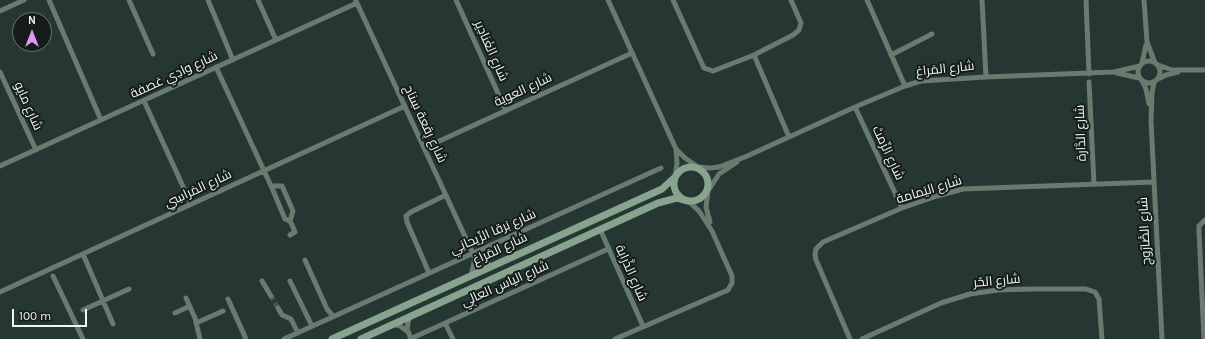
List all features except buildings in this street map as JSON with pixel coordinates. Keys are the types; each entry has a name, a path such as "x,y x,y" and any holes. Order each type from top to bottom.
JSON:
{"street":[{"path":"0,11 24,0"},
{"path":"49,0 102,120"},
{"path":"129,0 152,54"},
{"path":"208,0 233,60"},
{"path":"258,0 276,40"},
{"name":"شارع الغَنادِير","path":"456,0 506,111"},
{"path":"608,0 676,149 685,158 704,171 708,177 709,184 706,207 712,231"},
{"path":"673,0 704,68 713,71 754,54 793,35 799,30 800,24 798,16 791,0"},
{"path":"867,0 905,86"},
{"path":"982,0 986,77"},
{"path":"1086,0 1089,74"},
{"path":"1144,0 1147,42 1160,72 1156,80"},
{"name":"شارع وادِي عَصفة","path":"0,166 357,2"},
{"name":"شارع رِقعة سِناح","path":"357,2 474,256"},
{"path":"891,55 932,34"},
{"path":"1147,42 1138,72 1140,79 1148,83 1166,75 1185,70"},
{"name":"شارع العوية","path":"424,148 632,53"},
{"path":"754,54 789,137"},
{"path":"1141,64 1148,61 1172,70 1205,70"},
{"name":"شارع المَراغ","path":"698,167 710,168 745,157 855,107 905,86 921,81 937,79 1089,74 1114,72 1141,64"},
{"path":"216,67 285,219 290,221 295,232 290,235"},
{"name":"شارع مايو","path":"0,72 36,150"},
{"name":"شارع المَراغ","path":"1114,72 1140,79"},
{"name":"شارع الصَّارُوج","path":"1140,79 1148,96 1151,121 1162,339"},
{"name":"شارع الصَّارُوج","path":"1151,121 1152,93 1156,80"},
{"name":"شارع الدَّارة","path":"1090,82 1094,184"},
{"path":"144,101 191,204"},
{"name":"شارع المَراسِي","path":"0,292 405,106"},
{"name":"شارع الرِّمث","path":"855,107 902,208"},
{"path":"676,149 677,163 674,183 678,195 682,199 696,201 703,197 708,191"},
{"name":"شارع المَراغ","path":"708,191 719,174 745,157"},
{"path":"675,177 679,171 685,168 691,166 698,167"},
{"name":"شارع بَرقا الرِّيحانِي","path":"284,339 429,273 474,256 661,168"},
{"name":"شارع المَراغ","path":"332,339 662,189 675,177"},
{"name":"شارع اليَمامة","path":"850,339 816,260 816,249 823,242 902,208 963,189 1154,182"},
{"path":"271,186 282,186 293,211 290,221"},
{"path":"429,273 407,222 406,216 410,212 446,195"},
{"name":"شارع المَراغ","path":"361,339 658,203 677,198 688,201"},
{"path":"615,339 728,290 732,283 732,276 712,231 699,211 688,201"},
{"path":"1204,339 1203,280 1199,226 1205,220"},
{"name":"شارع الذَّرابة","path":"600,229 643,326"},
{"name":"شارع الياس العالِي","path":"409,317 407,323 408,332 411,339 608,250"},
{"path":"83,254 113,324"},
{"path":"471,276 474,256 492,266"},
{"path":"305,260 327,309 333,316"},
{"path":"53,276 83,339"},
{"path":"262,281 271,296"},
{"path":"290,282 312,326"},
{"path":"83,310 129,289"},
{"name":"شارع الحُر","path":"862,339 940,303 970,294 998,290 1033,289 1086,289 1095,292 1099,299 1102,339"},
{"path":"186,298 196,323 200,339"},
{"path":"228,299 246,339"},
{"path":"175,313 190,306"},
{"path":"278,308 282,315 291,319 298,333"},
{"path":"196,323 223,311"},
{"path":"394,324 400,326 408,332"},
{"path":"445,324 453,339"}],"tunnel":[{"path":"271,296 278,308"}]}
